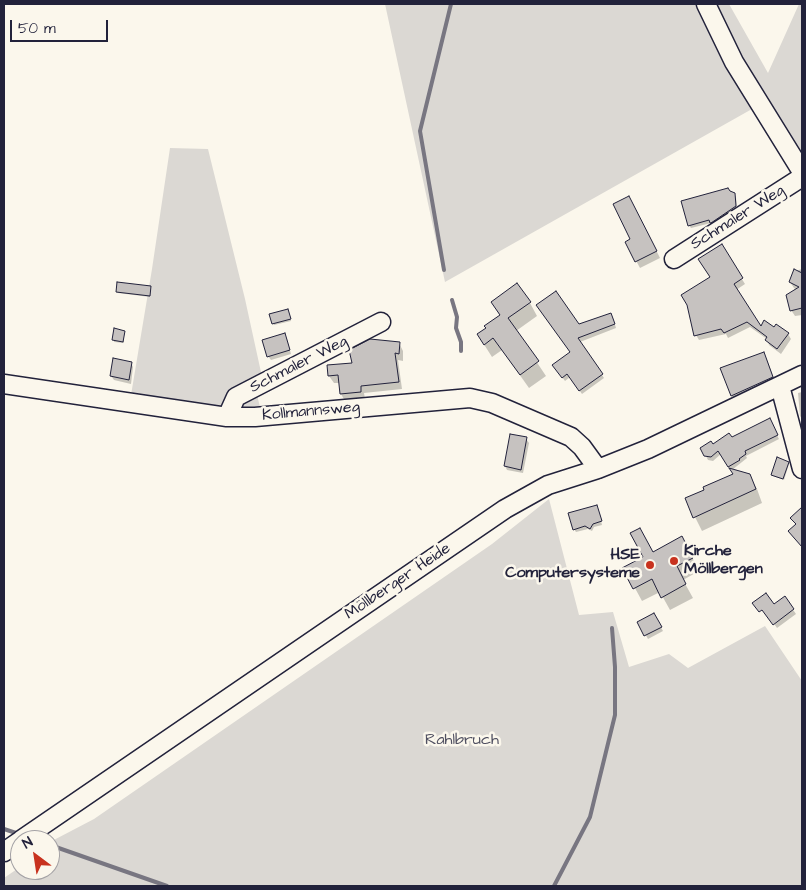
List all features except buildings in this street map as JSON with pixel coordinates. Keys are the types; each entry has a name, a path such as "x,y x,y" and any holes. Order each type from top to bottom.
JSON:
{"street":[{"path":"706,4 734,62 802,172"},
{"name":"Schmaler Weg","path":"674,259 802,177"},
{"name":"Schmaler Weg","path":"227,417 236,397 381,322"},
{"name":"Möllberger Heide","path":"36,830 505,509 548,485 598,469 648,449 802,375"},
{"name":"Kollmannsweg","path":"4,384 227,417 255,417 470,398 492,403 570,437 582,447 598,469"},
{"path":"780,386 802,469"}],"green space":[{"path":"385,4 729,4 768,73 799,4 802,4 802,170 794,175 752,109 445,282"},
{"path":"170,148 208,149 245,299 264,386 256,391 260,407 379,398 416,393 477,391 495,393 517,405 512,421 467,406 258,427 219,426 4,394 4,376 131,395"},
{"name":"Rahlbruch","path":"549,499 579,615 613,612 629,667 669,654 688,668 765,626 802,681 802,886 4,886 4,878 10,874 10,880 60,880 60,837 94,819 492,544"}],"waterway":[{"path":"444,270 420,131 451,4"},
{"path":"452,300 457,317 456,328 461,342 461,351"},
{"path":"554,886 590,817 615,715 615,667 612,628"},
{"path":"4,829 10,831"},
{"path":"60,849 167,886"}],"place":[{"name":"Kirche Möllbergen","path":"674,561"},
{"name":"HSE Computersysteme","path":"650,565"}]}
